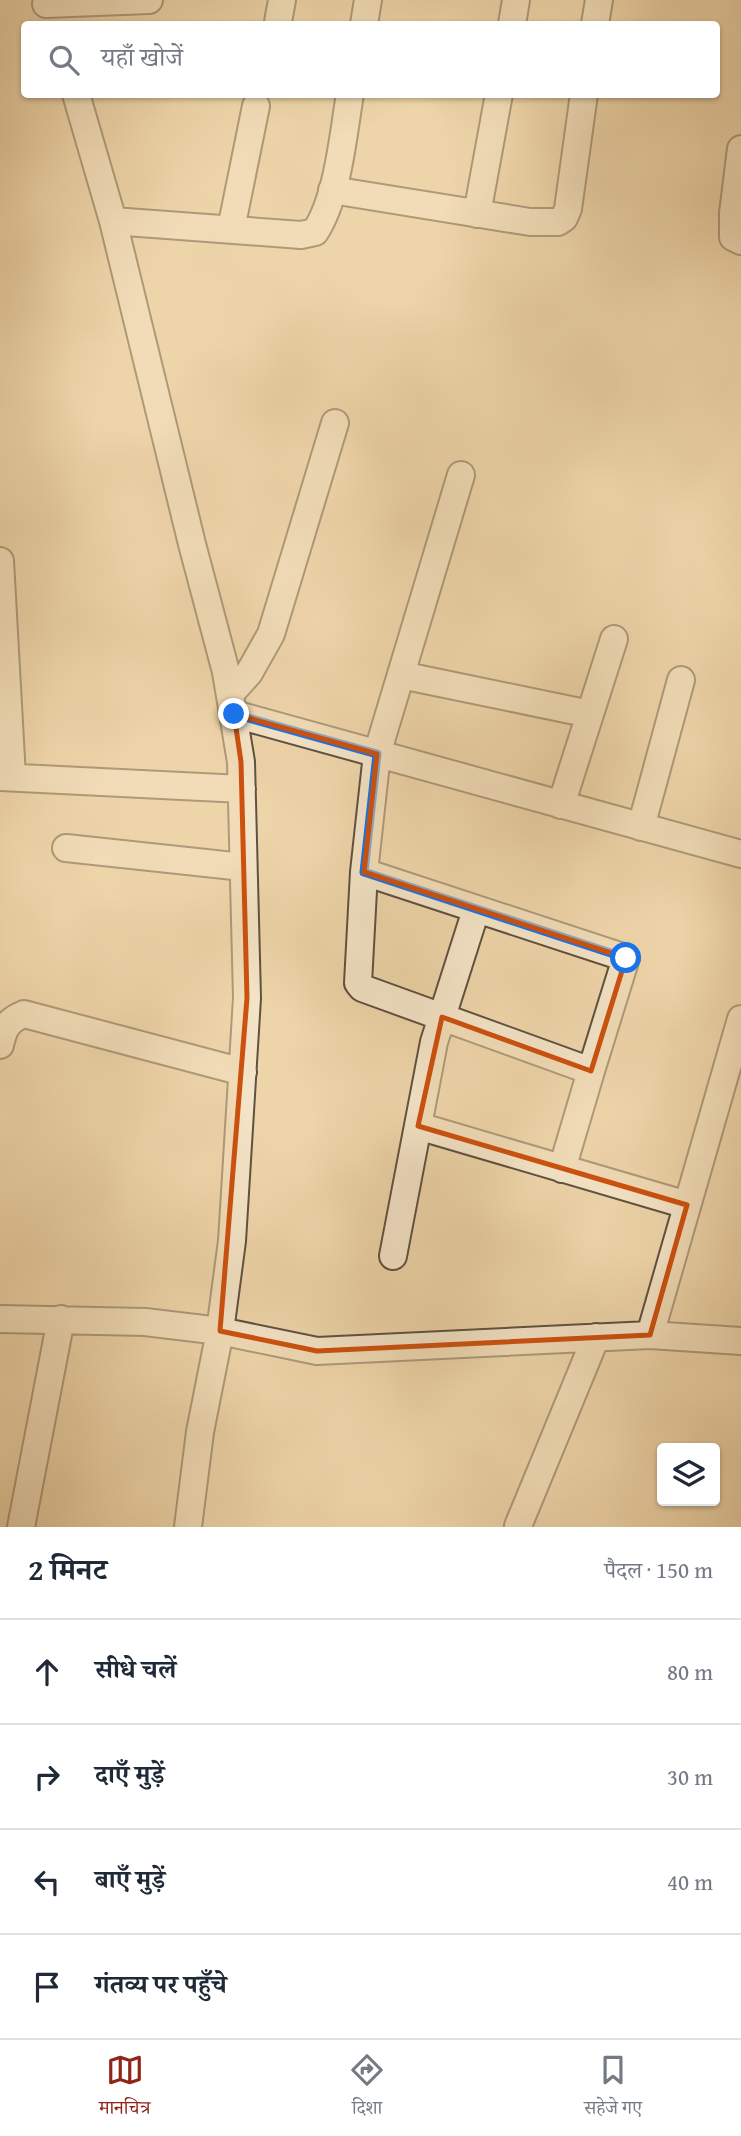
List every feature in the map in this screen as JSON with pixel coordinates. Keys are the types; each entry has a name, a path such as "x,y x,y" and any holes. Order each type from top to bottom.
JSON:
{"street":[{"path":"48,9 149,0"},
{"path":"364,21 368,0"},
{"path":"512,21 516,0"},
{"path":"596,21 599,0"},
{"path":"77,98 113,220 226,672 241,762 247,998 232,1241 220,1331 200,1432 188,1527"},
{"path":"113,220 301,235 315,232 322,222 332,190 350,98"},
{"path":"477,214 498,98"},
{"path":"332,190 530,222 558,222 564,218 568,209 583,98"},
{"path":"231,229 256,106"},
{"path":"741,149 733,213 733,237 741,241"},
{"path":"232,704 271,634 335,422"},
{"path":"461,475 377,754 364,872 358,983 368,991 591,1071"},
{"path":"0,561 6,777 242,789"},
{"path":"561,805 614,639"},
{"path":"401,675 590,714"},
{"path":"641,827 681,680"},
{"path":"232,704 377,754 741,854"},
{"path":"66,848 243,867"},
{"path":"364,872 626,958 562,1169"},
{"path":"393,1256 434,1042 476,910"},
{"path":"0,1045 3,1030 10,1020 24,1014 243,1072"},
{"path":"650,1335 687,1205 730,1095 741,1019"},
{"path":"418,1126 687,1205"},
{"path":"0,1319 145,1322 220,1331 317,1351 650,1335 741,1341"},
{"path":"21,1527 61,1319"},
{"path":"518,1526 596,1337"}],"highlighted area":[{"path":"234,714 377,754 364,872 626,958 591,1071 442,1017 418,1126 687,1205 650,1335 317,1351 220,1331 247,998 241,762"}],"route":[{"path":"234,714 377,754 364,872 626,958"}]}
